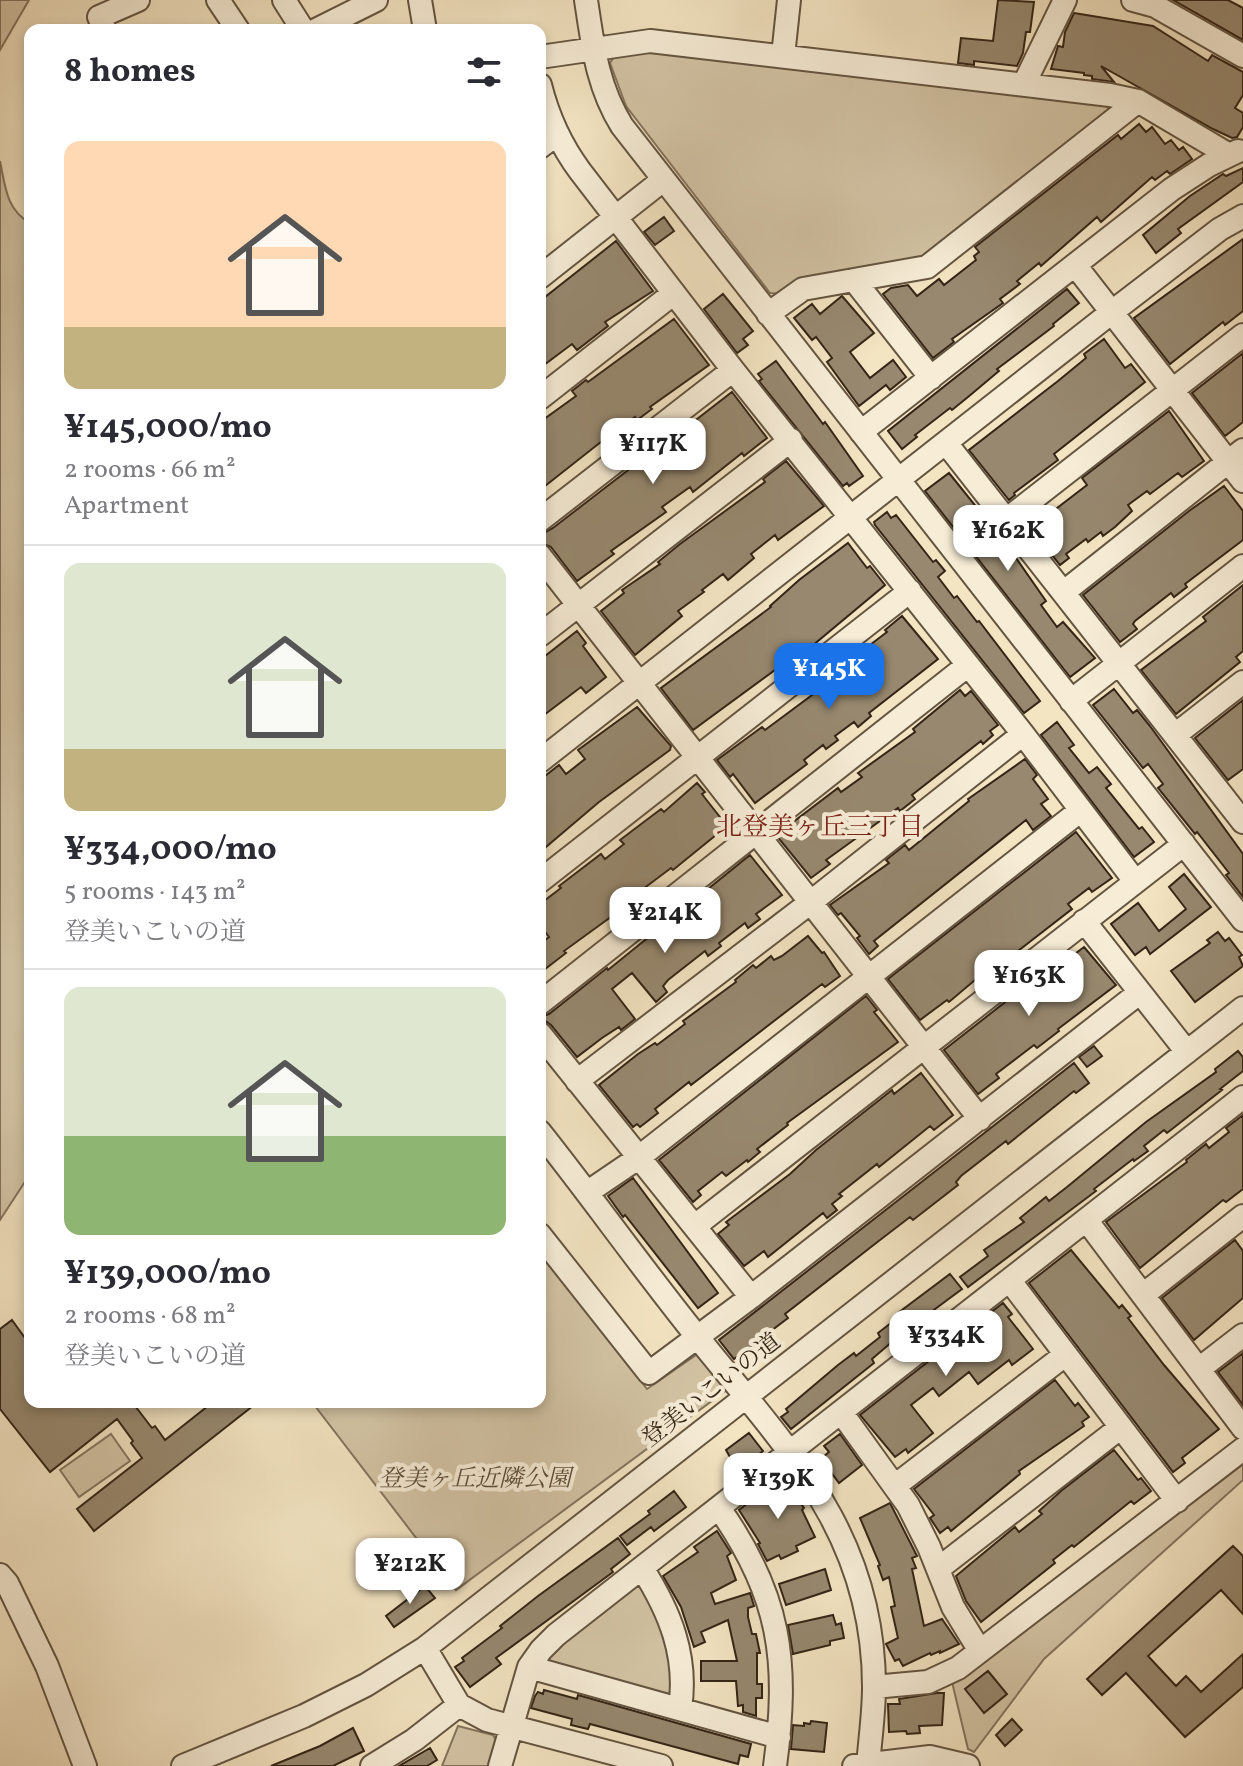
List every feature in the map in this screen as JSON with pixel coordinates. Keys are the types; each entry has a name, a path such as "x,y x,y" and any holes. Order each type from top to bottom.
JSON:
{"street":[{"path":"102,24 99,17 138,0"},
{"path":"218,0 231,24"},
{"path":"284,0 299,24"},
{"path":"328,24 376,0"},
{"path":"420,0 424,24"},
{"path":"586,0 600,83 614,113 663,180 1242,916"},
{"path":"783,56 789,0"},
{"path":"1024,84 1065,0"},
{"path":"1133,0 1155,6 1243,56"},
{"path":"546,56 650,41 1024,84 1138,101 1236,152"},
{"path":"768,314 803,289 927,267 1138,101"},
{"path":"546,107 548,141 580,171 1135,881"},
{"path":"861,432 1172,189 1236,152"},
{"path":"546,272 663,180"},
{"path":"546,756 1112,312 1220,229 1243,216"},
{"path":"1075,265 1172,390 1235,456 1243,481"},
{"path":"854,280 931,378"},
{"path":"546,393 674,293"},
{"path":"1006,520 1243,335"},
{"path":"546,515 733,370"},
{"path":"546,630 791,440"},
{"path":"946,443 1118,664 1239,808"},
{"path":"1064,592 1235,456"},
{"path":"546,564 980,1119"},
{"path":"1071,701 1243,566"},
{"path":"546,876 910,591"},
{"path":"546,998 968,665"},
{"path":"1175,735 1243,682"},
{"path":"577,1081 811,902 1023,734"},
{"path":"588,1192 638,1158 867,975 1081,810"},
{"path":"695,1226 1184,844"},
{"path":"1084,921 1187,1052"},
{"path":"546,1243 649,1373 751,1297 1139,993"},
{"name":"登美いこいの道","path":"183,1766 329,1704 425,1648 1243,1008"},
{"path":"546,1042 751,1297"},
{"path":"500,1766 529,1667 556,1635 1243,1097"},
{"path":"546,1140 698,1338 791,1452 838,1527 856,1573 868,1624 874,1687 863,1765 930,1757 968,1766"},
{"path":"1143,1295 1243,1216"},
{"path":"1087,1221 1243,1428"},
{"path":"1010,1281 1177,1501"},
{"path":"1199,1369 1243,1335"},
{"path":"896,1485 1065,1355"},
{"path":"841,1412 896,1485 919,1526 953,1607 980,1651"},
{"path":"938,1569 1121,1427"},
{"path":"874,1687 916,1684 940,1678 980,1651 1243,1449"},
{"path":"719,1508 756,1568 773,1614 781,1663 775,1766"},
{"path":"642,1568 662,1600 675,1632 682,1672 680,1709"},
{"path":"2,1582 47,1666 85,1766"},
{"path":"425,1648 459,1705 478,1716 661,1766"},
{"path":"529,1667 779,1737"},
{"path":"372,1766 414,1740 459,1705"}],"green space":[{"path":"0,0 29,0 0,50"},
{"path":"650,48 1107,102 1109,113 929,256 782,294 770,293 626,106 610,63 616,54"},
{"path":"0,161 11,204 24,219 24,1183 0,1220"},
{"name":"登美ヶ丘近隣公園","path":"546,1261 647,1389 699,1353 728,1389 456,1590 317,1408 546,1408"},
{"path":"111,1434 130,1461 79,1497 60,1470"},
{"path":"1243,1455 1243,1480 1044,1659 974,1752 968,1749 952,1682"},
{"path":"634,1584 645,1587 662,1620 675,1691 666,1699 549,1667 546,1656"},
{"path":"458,1726 493,1735 499,1745 492,1766 442,1766"}],"building":[{"path":"998,0 1034,2 1030,32 1026,32 1023,53 1017,66 974,61 974,65 958,63 961,38 993,41"},
{"path":"1173,0 1228,0 1243,8 1243,40"},
{"path":"1074,13 1153,26 1208,61 1212,55 1243,72 1243,95 1235,108 1243,113 1243,127 1237,137 1232,138 1213,129 1101,66 1114,82 1092,79 1084,73 1051,69 1058,46 1063,47 1065,32"},
{"path":"1139,124 1146,132 1152,127 1165,144 1171,140 1179,150 1183,147 1192,159 1170,174 1167,171 1155,180 1152,177 1101,222 1097,217 1041,266 1039,263 1017,281 1020,284 1000,299 1003,303 952,339 954,342 933,358 883,294 891,288 908,285 917,296 939,279 944,285 976,260 974,256 979,252 975,247 1118,135 1121,139"},
{"path":"1243,168 1243,182 1178,229 1181,233 1156,253 1143,235 1190,196 1223,174 1226,176"},
{"path":"664,217 674,231 655,245 644,232"},
{"path":"1243,239 1243,311 1225,325 1223,322 1170,364 1134,318"},
{"path":"616,241 653,291 605,322 608,326 577,350 572,344 546,364 546,296"},
{"path":"1067,289 1079,303 952,410 950,408 915,435 917,437 902,449 888,431"},
{"path":"723,294 753,331 743,339 748,345 737,353 704,309"},
{"path":"842,296 874,333 850,352 870,378 893,360 906,377 890,390 886,385 859,406 827,362 832,358 816,337 812,340 794,318 812,304 820,314"},
{"path":"674,319 709,365 546,485 546,418 576,396 572,391 586,380 588,382"},
{"path":"1104,339 1125,368 1131,364 1145,382 1054,454 1058,460 1009,500 969,450 1086,358 1084,354"},
{"path":"1243,353 1243,422 1225,436 1192,393"},
{"path":"776,361 863,476 849,486 847,483 843,486 759,381 762,379 758,374"},
{"path":"732,392 767,438 744,456 742,453 693,492 690,487 662,507 666,512 611,551 614,554 577,581 546,545 546,532 667,440 670,443"},
{"path":"1169,411 1204,461 1182,477 1178,473 1150,494 1147,491 1128,505 1132,511 1115,527 1103,536 1101,532 1088,542 1086,539 1066,554 1069,558 1060,565 1026,522 1044,509 1048,515 1087,485 1082,478"},
{"path":"786,461 824,506 778,540 775,535 751,554 754,558 728,580 723,574 702,590 704,592 678,611 682,616 635,655 601,611 624,593 622,590 660,564 658,562 680,544 765,482 763,479"},
{"path":"949,473 1007,545 1046,601 1041,605 1057,627 1063,622 1095,658 1070,677 925,491"},
{"path":"1224,486 1243,511 1243,540 1185,584 1187,587 1174,597 1171,593 1135,621 1133,624 1137,629 1120,642 1083,595"},
{"path":"887,512 891,518 896,515 933,562 936,560 945,571 938,577 954,598 957,596 979,621 1040,701 1024,713 875,525 874,522"},
{"path":"848,543 885,585 806,651 805,648 693,730 661,688 771,607 799,580"},
{"path":"1243,585 1243,651 1236,657 1240,662 1176,714 1141,670 1206,621 1203,617"},
{"path":"902,616 938,659 869,713 871,716 858,727 854,722 835,736 838,740 826,749 823,745 804,760 807,764 755,803 733,774 730,777 717,760 762,727 765,730 839,675 836,671 887,632 885,630"},
{"path":"577,631 586,643 583,646 606,677 586,693 581,687 546,713 546,655"},
{"path":"1114,689 1133,713 1137,710 1150,726 1243,854 1243,897 1226,875 1229,873 1158,788 1163,784 1148,764 1143,768 1093,705"},
{"path":"960,690 965,696 971,691 998,725 990,731 993,735 912,795 915,799 900,811 898,808 826,860 830,864 811,878 776,835 838,788 841,792 862,777 858,773 915,732 913,729"},
{"path":"1243,700 1243,769 1228,780 1195,738"},
{"path":"637,707 671,746 670,750 599,802 546,847 546,775 559,765 566,774 585,759 578,750"},
{"path":"1057,722 1074,745 1069,748 1089,773 1097,767 1111,784 1106,788 1139,829 1142,827 1154,842 1134,857 1041,735"},
{"path":"1025,759 1037,775 1033,779 1048,799 1041,804 1051,816 1033,830 1026,820 874,941 878,946 869,954 857,938 860,936 830,905 889,863 886,860 905,845 909,850 968,799"},
{"path":"697,783 727,826 673,870 671,868 616,907 619,911 564,951 566,953 546,968 546,939 549,937 546,933 546,899 601,854 605,859 624,844 620,840 661,809 664,812"},
{"path":"1076,832 1112,878 1092,892 1089,888 1068,904 1072,909 1014,954 1011,951 1001,958 949,1002 947,1000 920,1020 888,979"},
{"path":"750,855 782,895 756,914 760,919 748,928 745,923 708,956 705,951 668,980 663,986 667,992 656,1002 632,973 612,989 635,1019 577,1057 546,1021 546,1015 608,970"},
{"path":"1184,874 1211,907 1150,954 1146,947 1135,955 1111,924 1138,903 1159,931 1186,909 1169,887"},
{"path":"1218,932 1225,941 1229,938 1242,955 1239,957 1243,966 1195,1002 1171,971 1210,943 1207,940"},
{"path":"808,936 824,952 840,976 825,987 822,984 691,1085 689,1082 655,1109 658,1113 640,1127 637,1124 633,1127 599,1085 638,1054 655,1043 657,1045 685,1024 683,1021 736,982 753,965 756,968 771,956 774,960 782,956"},
{"path":"1084,947 1116,985 1037,1048 1034,1045 996,1074 999,1078 978,1094 944,1050 1069,952 1072,956"},
{"path":"866,996 877,1010 874,1012 898,1042 787,1123 757,1149 760,1152 748,1162 726,1176 722,1172 698,1191 701,1195 693,1202 659,1160"},
{"path":"1094,1046 1102,1056 1087,1067 1079,1057"},
{"path":"1238,1051 1243,1057 1243,1071 1222,1090 1167,1133 1164,1130 1144,1146 1148,1151 1133,1159 1094,1189 1096,1191 968,1287 960,1277 988,1256 984,1250 1024,1222 1020,1218 1046,1197 1049,1201 1146,1122 1216,1072 1215,1069"},
{"path":"1074,1063 1089,1083 1076,1093 1074,1091 1008,1144 1006,1141 961,1176 956,1182 958,1185 913,1220 910,1217 880,1240 785,1314 788,1318 734,1359 719,1340"},
{"path":"921,1073 953,1115 934,1130 930,1126 839,1194 842,1196 832,1204 837,1210 827,1218 823,1213 768,1257 764,1251 744,1266 718,1234 729,1225 726,1222 892,1090 894,1094"},
{"path":"1243,1115 1243,1189 1226,1202 1223,1200 1140,1268 1106,1222 1187,1162 1206,1144 1209,1148 1229,1132 1226,1128"},
{"path":"633,1178 718,1293 698,1308 608,1196"},
{"path":"1235,1240 1243,1251 1243,1298 1194,1340 1162,1298"},
{"path":"1071,1250 1119,1308 1122,1305 1131,1316 1128,1318 1164,1365 1219,1429 1182,1458 1185,1463 1173,1472 1029,1283"},
{"path":"950,1274 962,1289 900,1335 872,1359 874,1363 791,1429 781,1417 788,1412 786,1409 838,1365 854,1353 856,1356 880,1337 878,1333 900,1316 898,1313"},
{"path":"1003,1303 1012,1314 1008,1317 1033,1349 1012,1365 1009,1360 978,1384 969,1372 939,1396 933,1388 911,1405 933,1433 908,1453 906,1449 895,1457 860,1415"},
{"path":"12,1320 24,1337 24,1408 137,1408 165,1440 205,1408 250,1408 94,1531 77,1509 142,1458 117,1419 50,1472 0,1409 0,1329"},
{"path":"1243,1353 1243,1405 1218,1372"},
{"path":"1055,1380 1075,1406 1078,1403 1089,1417 1082,1422 1084,1426 1019,1471 1020,1474 951,1531 948,1527 940,1533 930,1518 934,1515 914,1489"},
{"path":"749,1433 763,1451 738,1471 726,1450"},
{"path":"840,1434 862,1465 839,1483 821,1459 829,1452 824,1446"},
{"path":"1114,1450 1151,1491 1134,1504 1131,1501 1074,1547 1072,1545 1053,1560 1055,1563 981,1622 966,1601 956,1576 1015,1527 1019,1532 1042,1514 1039,1511 1061,1491"},
{"path":"781,1477 804,1508 802,1510 815,1537 796,1546 798,1551 767,1561 760,1543 739,1510"},
{"path":"674,1491 686,1507 654,1531 651,1527 627,1545 620,1536"},
{"path":"890,1503 917,1556 912,1558 916,1568 912,1569 924,1626 942,1619 959,1644 903,1666 899,1659 895,1661 886,1644 898,1638 891,1607 895,1606 889,1577 883,1580 880,1565 860,1518"},
{"path":"717,1531 731,1553 727,1556 736,1580 711,1593 715,1604 750,1593 754,1606 748,1608 748,1617 760,1653 757,1653 757,1684 762,1684 762,1698 756,1698 756,1716 743,1712 743,1705 738,1706 736,1681 701,1681 701,1661 737,1661 728,1620 701,1632 705,1642 694,1647 681,1607 663,1576 698,1552 694,1547"},
{"path":"618,1538 630,1554 611,1569 613,1572 496,1658 501,1664 470,1687 455,1667 464,1661 462,1658 538,1596"},
{"path":"1233,1546 1243,1556 1243,1614 1221,1590 1148,1656 1176,1686 1186,1676 1201,1692 1243,1654 1243,1687 1185,1737 1126,1673 1102,1695 1087,1679"},
{"path":"825,1569 831,1590 786,1605 779,1584"},
{"path":"425,1586 435,1598 394,1627 386,1616"},
{"path":"833,1615 836,1625 841,1623 844,1638 830,1641 830,1645 793,1654 788,1625"},
{"path":"988,1671 1007,1694 984,1713 965,1689"},
{"path":"544,1690 577,1699 578,1695 751,1744 748,1757 740,1755 738,1764 590,1724 588,1729 571,1725 572,1719 531,1708 535,1696 538,1692 543,1694"},
{"path":"944,1693 942,1725 919,1726 920,1733 889,1732 888,1704 900,1704 899,1699"},
{"path":"1012,1719 1022,1730 1005,1746 996,1735"},
{"path":"811,1721 827,1723 824,1752 791,1749 793,1725 804,1726 804,1723 810,1724"},
{"path":"353,1728 364,1751 333,1766 271,1766 320,1746"},
{"path":"430,1748 437,1760 427,1766 399,1766"}],"district":[{"name":"北登美ヶ丘三丁目","path":"820,828"}]}
